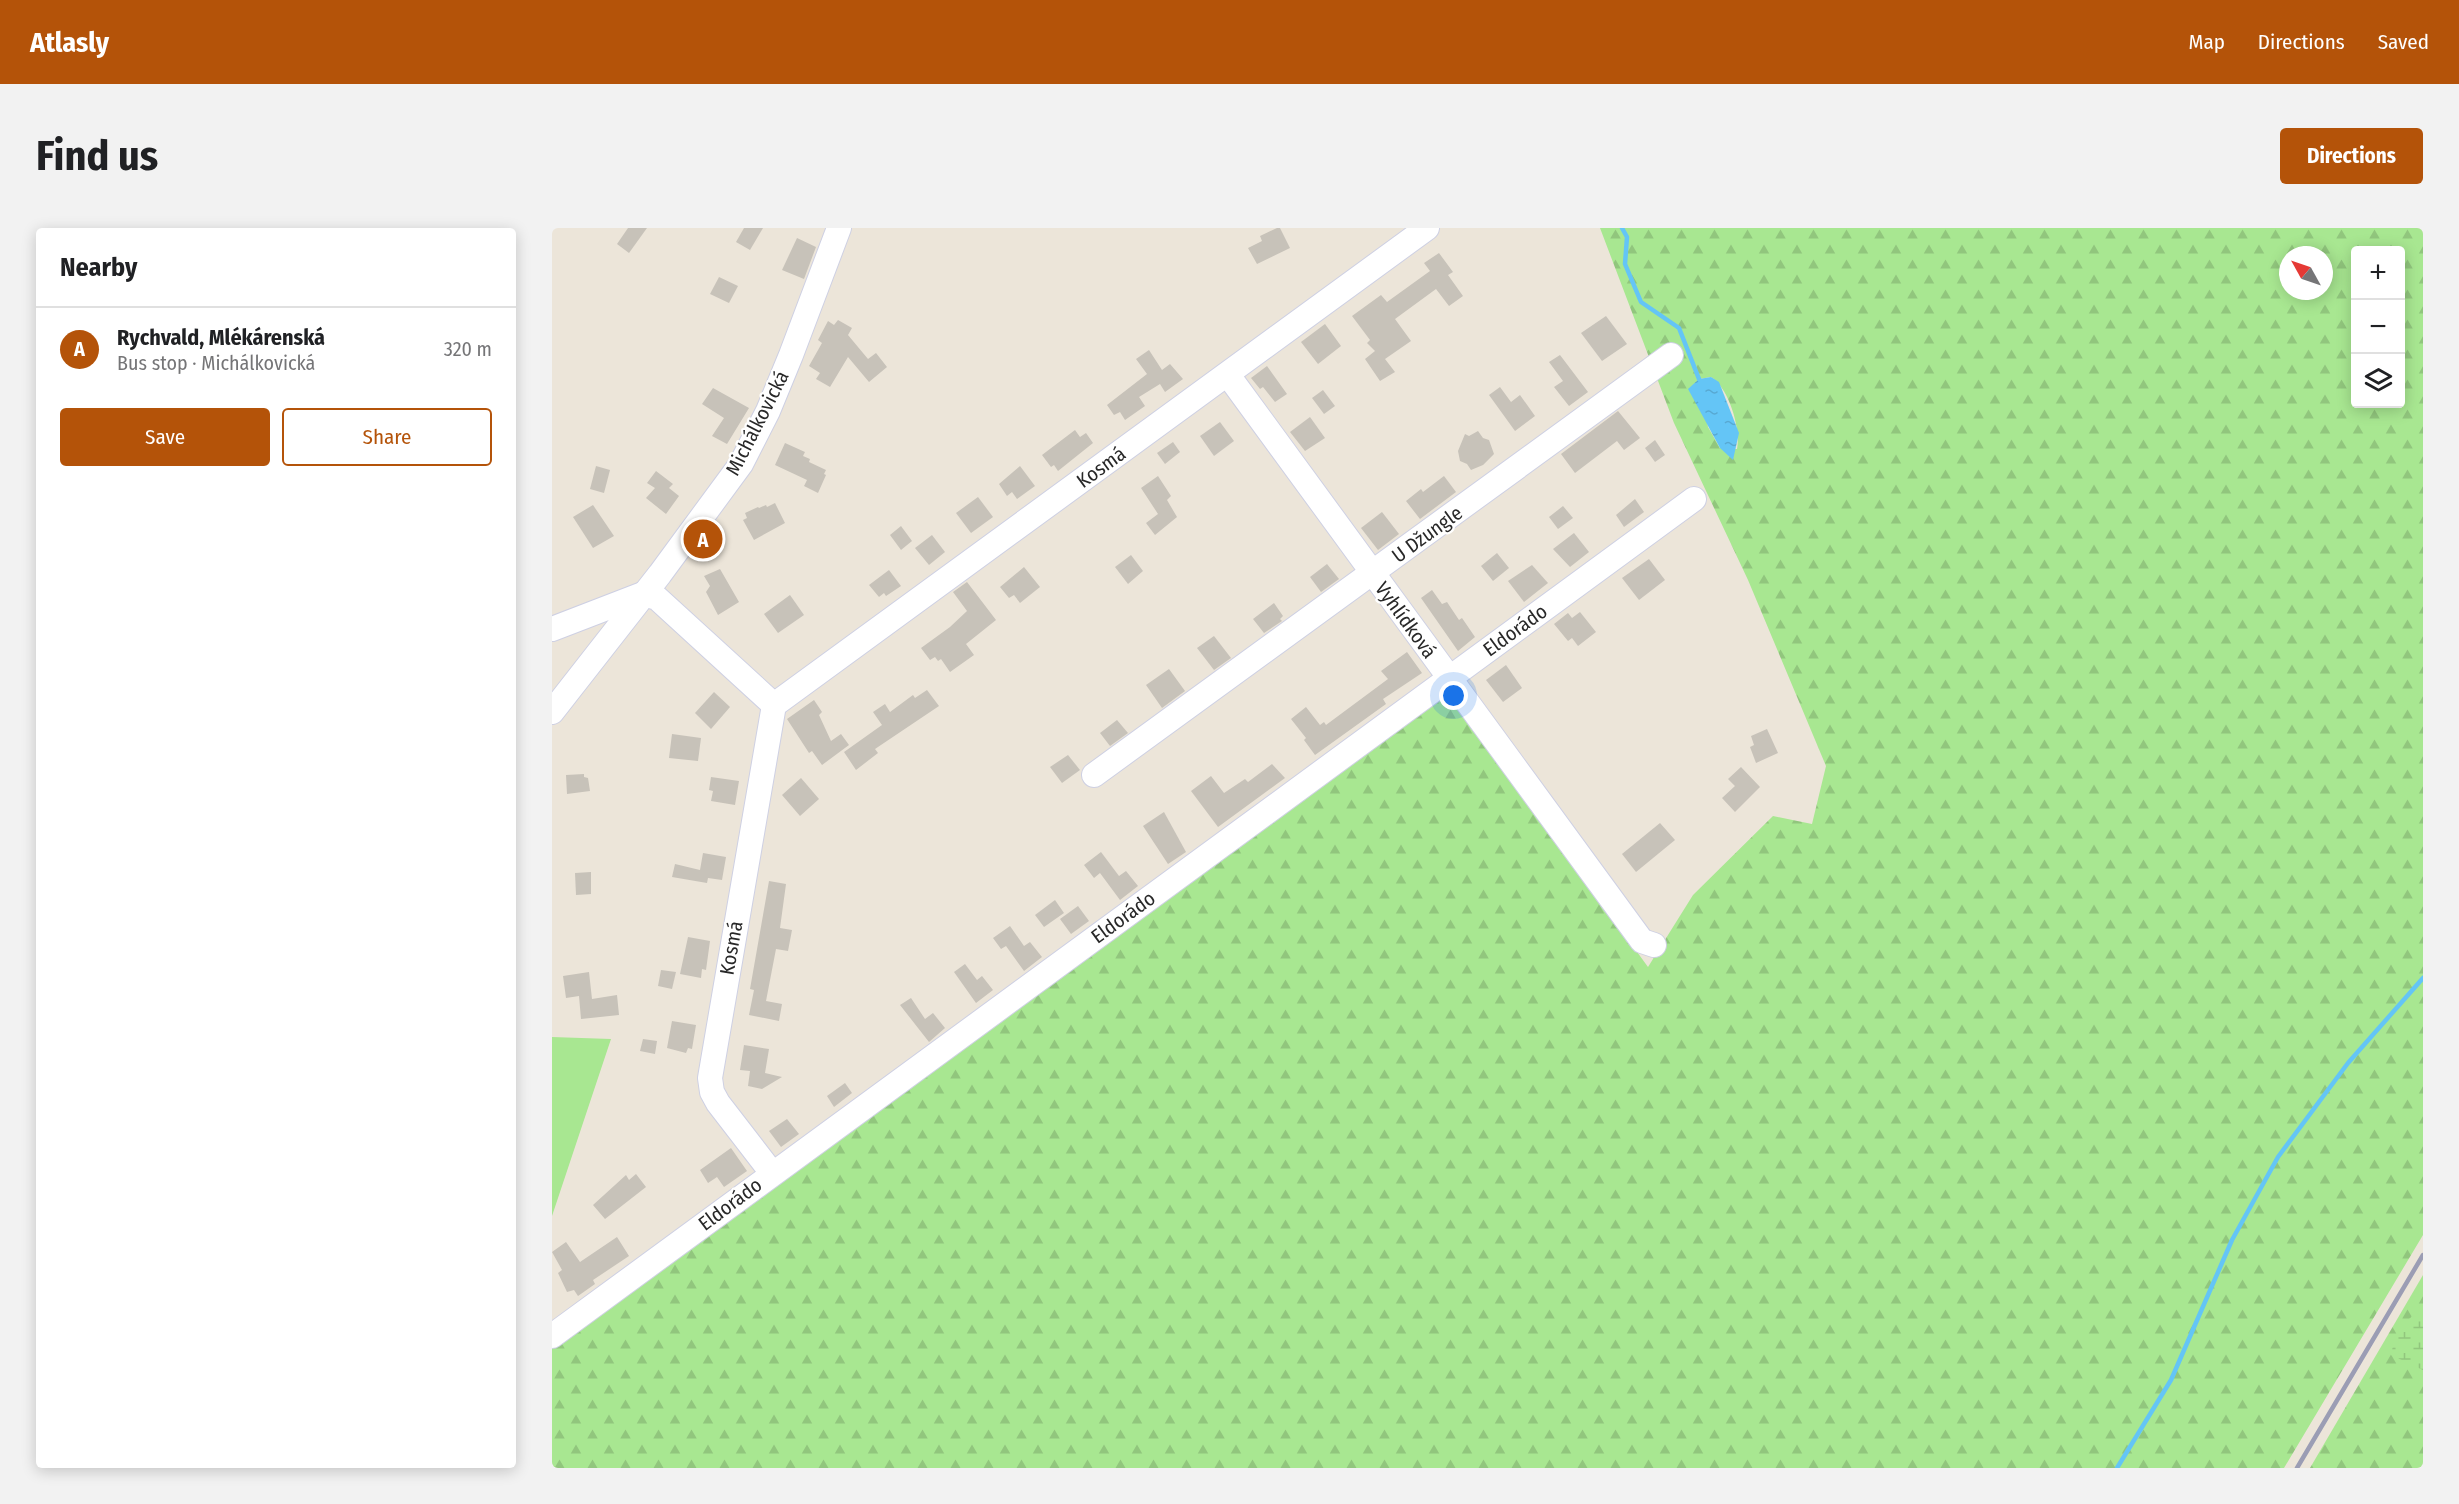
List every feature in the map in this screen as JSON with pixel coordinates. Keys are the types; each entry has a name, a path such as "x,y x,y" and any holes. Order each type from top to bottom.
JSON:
{"street":[{"name":"Michálkovická","path":"552,712 686,540 741,464 768,411 839,228"},
{"name":"Kosmá","path":"772,1173 718,1103 712,1092 710,1078 774,705 1427,228"},
{"name":"U Džungle","path":"1094,775 1671,355"},
{"name":"Vyhlídková","path":"1228,375 1642,941 1654,945"},
{"name":"Eldorádo","path":"552,1336 1694,499"},
{"path":"552,629 643,594 657,598 774,705"}],"green space":[{"path":"1600,228 2423,228 2423,1235 2284,1468 552,1468 552,1344 1449,693 1648,967 1693,895 1773,816 1812,824 1826,766 1748,580 1674,423","holes":["1711,377 1723,390 1732,410 1737,431 1737,449 1720,448 1708,427 1699,379"]},
{"path":"552,1037 611,1039 552,1216"},
{"path":"2423,1275 2423,1468 2310,1468"},
{"path":"2423,1310 2423,1370 2391,1355 2406,1322 2417,1312"}],"water":[{"path":"1711,377 1719,382 1739,433 1733,460 1720,448 1688,389 1699,379"}],"building":[{"path":"628,228 647,228 629,253 617,244"},
{"path":"744,228 763,228 750,250 736,242"},
{"path":"1280,228 1290,248 1257,264 1248,248 1262,241 1260,236"},
{"path":"797,238 816,247 804,279 782,270"},
{"path":"1439,253 1453,272 1448,275 1463,296 1449,306 1436,289 1395,319 1411,341 1385,359 1395,372 1380,381 1365,359 1375,351 1367,343 1370,340 1352,316 1381,295 1387,302 1430,271 1424,263"},
{"path":"719,277 738,286 729,303 710,294"},
{"path":"1606,316 1627,344 1602,361 1581,333"},
{"path":"838,320 852,328 848,335 868,359 876,353 887,367 869,382 848,357 830,387 816,379 820,373 809,366 822,343 818,340 828,321 834,325"},
{"path":"1325,324 1341,346 1318,364 1301,342"},
{"path":"1149,350 1162,370 1170,364 1183,379 1165,392 1160,384 1139,397 1145,406 1125,420 1120,412 1114,415 1107,405 1147,374 1136,359"},
{"path":"1560,355 1588,392 1569,406 1554,387 1563,381 1549,362"},
{"path":"1267,366 1287,394 1275,402 1263,387 1260,389 1251,378"},
{"path":"1500,387 1511,402 1520,395 1535,416 1515,431 1489,395"},
{"path":"713,388 749,408 727,444 712,436 724,418 702,404"},
{"path":"1323,390 1335,406 1324,414 1312,398"},
{"path":"1618,411 1640,438 1624,450 1617,441 1575,473 1561,454"},
{"path":"1310,417 1325,438 1305,451 1290,432"},
{"path":"1220,422 1234,441 1214,456 1200,436"},
{"path":"1075,430 1080,437 1086,433 1093,443 1058,471 1054,465 1051,467 1042,455"},
{"path":"1478,431 1483,438 1489,440 1494,454 1483,465 1471,470 1467,464 1460,461 1458,451 1465,434 1469,436"},
{"path":"1655,440 1665,455 1655,462 1645,448"},
{"path":"1173,442 1180,452 1165,464 1157,453"},
{"path":"785,443 805,452 803,456 810,459 809,462 826,470 818,493 804,486 807,480 775,465"},
{"path":"596,466 610,470 604,493 590,489"},
{"path":"1020,466 1035,486 1017,499 1012,492 1007,496 999,484"},
{"path":"656,471 673,484 669,488 679,496 666,514 646,498 655,488 647,483"},
{"path":"1158,476 1171,496 1167,500 1177,517 1155,535 1146,523 1158,514 1141,488"},
{"path":"1444,476 1456,492 1420,519 1406,501 1421,489 1423,492"},
{"path":"978,497 993,517 971,533 956,513"},
{"path":"1635,499 1644,512 1624,527 1616,515"},
{"path":"775,503 785,523 754,540 743,520 747,518 745,513"},
{"path":"593,505 614,536 593,548 573,517"},
{"path":"1563,506 1573,518 1558,529 1549,517"},
{"path":"1382,512 1399,534 1378,550 1361,528"},
{"path":"901,526 912,541 901,550 890,535"},
{"path":"1574,533 1589,552 1570,567 1553,549"},
{"path":"932,535 945,552 929,565 915,548"},
{"path":"1497,553 1509,568 1493,581 1481,566"},
{"path":"1131,555 1143,571 1128,584 1115,567"},
{"path":"1649,559 1665,580 1639,600 1622,578"},
{"path":"1327,564 1339,579 1321,592 1310,577"},
{"path":"1532,565 1548,583 1524,602 1508,581"},
{"path":"1024,567 1040,587 1020,603 1014,595 1009,598 1000,587"},
{"path":"720,569 739,602 718,615 706,592 710,586 704,576"},
{"path":"889,570 901,586 886,596 884,593 879,597 869,585"},
{"path":"967,582 996,620 966,644 974,655 950,672 941,659 938,661 935,657 930,660 921,648 950,627 967,611 953,592"},
{"path":"1432,590 1442,604 1447,602 1459,620 1462,618 1475,637 1458,651 1421,598"},
{"path":"790,595 804,615 778,633 764,614"},
{"path":"1274,603 1283,616 1280,619 1282,621 1264,633 1253,619"},
{"path":"1580,612 1596,632 1578,646 1572,638 1568,641 1554,624 1568,613 1572,618"},
{"path":"1214,636 1231,658 1214,670 1197,648"},
{"path":"1407,652 1422,673 1383,699 1386,704 1315,755 1304,740 1306,738 1291,719 1306,707 1320,725 1324,722 1326,725 1388,679 1381,671"},
{"path":"1506,665 1522,688 1503,702 1486,680"},
{"path":"1169,669 1185,691 1162,708 1146,685"},
{"path":"927,690 939,706 875,749 878,753 856,770 844,752 882,725 873,712 885,704 890,712 913,695 915,698"},
{"path":"714,692 730,707 711,729 695,713"},
{"path":"814,700 822,712 819,715 831,741 841,734 849,745 822,765 812,751 809,753 787,719"},
{"path":"1117,720 1128,733 1110,746 1100,733"},
{"path":"1767,729 1778,753 1756,763 1750,747 1754,745 1751,736"},
{"path":"672,734 701,738 698,761 669,758"},
{"path":"1068,755 1080,770 1062,783 1050,767"},
{"path":"1272,764 1285,778 1218,827 1191,791 1211,776 1224,793 1245,779 1248,782"},
{"path":"1741,767 1760,787 1735,812 1722,798 1735,786 1728,779"},
{"path":"584,774 584,777 588,778 590,791 567,794 566,775"},
{"path":"711,777 739,781 735,805 711,801 713,791 709,790"},
{"path":"801,778 819,799 800,816 782,795"},
{"path":"1164,812 1186,852 1168,864 1143,826"},
{"path":"1660,823 1675,840 1636,872 1622,854"},
{"path":"1101,852 1119,876 1126,871 1138,886 1120,900 1100,873 1094,878 1084,865"},
{"path":"703,853 726,857 722,880 708,878 707,883 672,877 675,864 700,870"},
{"path":"591,872 591,894 576,895 575,873"},
{"path":"769,881 786,884 780,928 792,930 788,951 776,949 766,1001 782,1004 779,1021 749,1015 754,990 750,989"},
{"path":"1055,900 1064,913 1044,927 1035,915"},
{"path":"1078,906 1089,921 1071,934 1060,919"},
{"path":"1010,926 1024,946 1030,942 1042,957 1024,971 1006,946 1001,949 993,938"},
{"path":"688,937 710,941 706,970 702,969 701,978 680,974"},
{"path":"965,964 977,980 982,976 993,990 976,1003 954,972"},
{"path":"661,970 676,972 672,989 658,986"},
{"path":"589,972 592,999 617,995 619,1015 581,1019 579,996 566,998 563,976"},
{"path":"911,998 925,1019 933,1013 945,1028 929,1042 900,1005"},
{"path":"672,1021 696,1025 692,1049 688,1048 686,1053 667,1048"},
{"path":"643,1039 657,1041 655,1054 640,1051"},
{"path":"744,1045 769,1049 765,1073 782,1077 762,1089 748,1086 750,1071 740,1070"},
{"path":"845,1083 852,1093 834,1107 827,1096"},
{"path":"787,1119 799,1134 781,1147 769,1131"},
{"path":"731,1148 747,1171 724,1187 717,1177 708,1183 700,1170"},
{"path":"636,1174 646,1187 605,1219 593,1205 626,1175 629,1180"},
{"path":"617,1237 629,1256 593,1280 595,1284 578,1296 574,1290 567,1292 558,1273 562,1270 552,1252 566,1242 580,1262"}],"waterway":[{"path":"1622,228 1627,237 1625,264 1641,302 1679,328 1699,379"},
{"path":"2117,1468 2171,1380 2232,1240 2278,1157 2348,1063 2423,978"}],"railway":[{"path":"2297,1468 2423,1255"}],"place":[{"name":"Rychvald, Mlékárenská","path":"703,539"}]}
